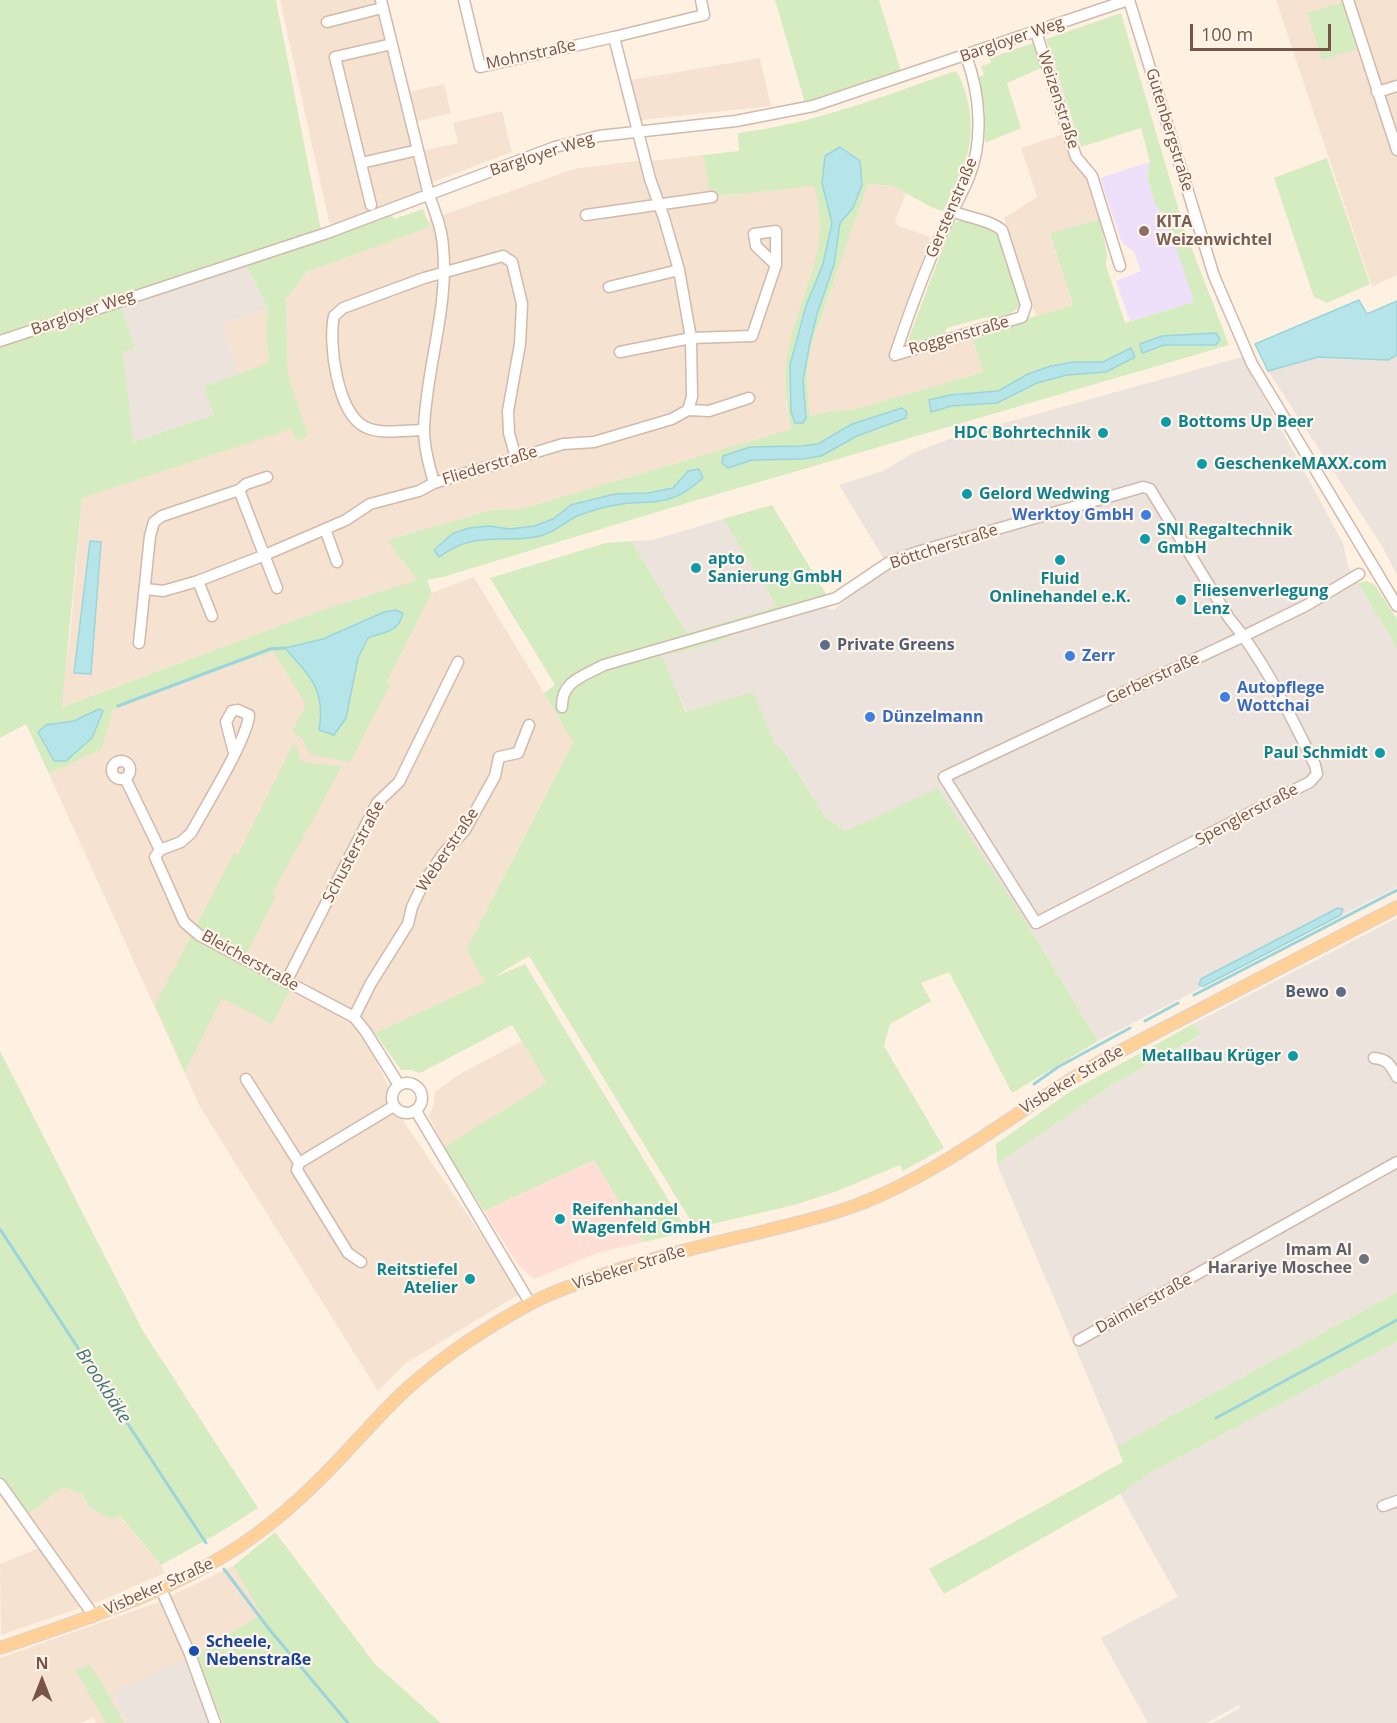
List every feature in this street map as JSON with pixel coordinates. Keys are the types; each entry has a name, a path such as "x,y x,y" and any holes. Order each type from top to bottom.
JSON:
{"main road":[{"name":"Visbeker Straße","path":"0,1648 92,1617 161,1589 228,1554 268,1526 297,1500 416,1380 478,1335 530,1304 561,1289 615,1270 825,1215 894,1189 951,1157 1087,1069 1397,907"}],"street":[{"name":"Mohnstraße","path":"464,0 480,67 704,15 701,0"},
{"name":"Bargloyer Weg","path":"0,341 327,233 555,147 599,136 736,121 794,111 847,96 1129,0"},
{"name":"Gutenbergstraße","path":"1129,0 1214,276 1243,345 1252,364 1397,606"},
{"path":"1348,0 1397,150"},
{"path":"327,21 381,4"},
{"name":"Fliederstraße","path":"381,4 443,246 443,292 424,430 426,454 434,483 563,444 594,442 672,419 688,410"},
{"name":"Weizenstraße","path":"1036,32 1076,157 1092,177 1120,267"},
{"path":"614,37 650,179 679,270 691,338 692,397 688,410 709,411 749,398"},
{"path":"371,205 335,57 392,44"},
{"name":"Gerstenstraße","path":"895,355 921,280 969,175 976,154 978,114 973,74 966,56"},
{"path":"1377,92 1397,86"},
{"path":"361,163 418,150"},
{"path":"586,215 712,197"},
{"name":"Roggenstraße","path":"895,355 1022,317 1026,305 1002,230 994,224 952,212"},
{"path":"424,430 376,430 365,427 351,415 345,404 334,358 333,319 336,312 424,278 502,256 512,262 522,304 520,344 508,411 509,433 516,458"},
{"path":"620,352 691,338 752,336 776,265"},
{"path":"609,286 679,270"},
{"path":"139,643 150,536 154,522 162,516 239,490 246,484 267,477"},
{"path":"146,589 163,591 198,580 265,555 346,520 370,504 419,491 434,483"},
{"name":"Böttcherstraße","path":"562,707 562,696 566,687 574,680 604,665 836,598 888,563 917,552 1143,487 1150,489 1229,618 1244,636"},
{"path":"239,490 278,588"},
{"path":"325,529 337,562"},
{"name":"Gerberstraße","path":"1036,923 944,777 1244,636 1307,605 1359,574"},
{"path":"198,580 212,616"},
{"name":"Spenglerstraße","path":"1036,923 1310,782 1317,774 1316,765 1300,734 1244,636"},
{"name":"Schusterstraße","path":"286,982 377,803 399,782 458,662"},
{"name":"Weberstraße","path":"354,1017 371,983 408,924 412,907 424,882 443,854 465,830 495,776 499,757 518,753 529,725"},
{"path":"160,850 181,842 191,833 234,753"},
{"name":"Bleicherstraße","path":"125,778 160,850 155,857 184,922 199,935 354,1017 399,1085"},
{"path":"1374,1058 1383,1059 1390,1064 1397,1077"},
{"path":"246,1079 299,1162"},
{"path":"408,1083 417,1086 420,1090 422,1103 416,1111 402,1112 394,1106 393,1092 399,1085 408,1083"},
{"path":"361,1262 348,1254 297,1170 299,1162 394,1106"},
{"path":"416,1111 530,1304"},
{"name":"Daimlerstraße","path":"1079,1340 1397,1162"},
{"path":"0,1484 80,1596 92,1617"},
{"path":"1383,1506 1397,1501"},
{"path":"161,1589 190,1654 215,1723"}],"shaded area":[{"path":"280,0 387,0 409,92 444,84 451,113 415,122 422,151 458,143 453,123 502,111 512,152 430,183 432,190 337,225 329,222"},
{"path":"1276,0 1397,0 1397,275 1372,287"},
{"path":"760,58 771,106 641,120 631,80"},
{"path":"738,133 815,186 818,200 821,231 814,273 794,327 787,361 786,405 791,429 521,509 491,510 387,540 417,580 322,610 61,707 71,627 82,498 292,428 308,435 288,375 286,299 307,272 430,227 428,220 574,169 703,155 709,190 715,189 717,196 744,193"},
{"path":"1063,134 1070,157 1085,174 1100,219 1050,235 1073,305 1036,316 1004,218 1037,197 1021,148"},
{"name":"KITA Weizenwichtel","path":"1150,162 1147,177 1155,204 1166,218 1195,302 1130,321 1116,281 1141,271 1134,252 1122,243 1100,178"},
{"path":"868,184 893,186 906,193 895,221 898,226 931,237 894,336 908,340 913,351 971,335 983,372 856,409 809,416 807,372 812,343"},
{"path":"246,265 268,308 222,324 238,374 205,387 214,415 132,442 123,351 135,348 121,306"},
{"path":"268,308 266,332 269,362 238,374 222,324"},
{"path":"1397,355 1397,575 1382,546 1268,371 1318,357 1388,360"},
{"path":"1242,357 1343,543 1348,566 1397,648 1397,887 1098,1041 1024,919 846,831 825,817 785,753 774,744 753,693 687,712 660,655 674,651 675,654 730,638 729,634 820,607 834,610 858,588 889,567 839,485 883,471 915,452 961,435"},
{"path":"723,519 777,606 687,633 631,541 653,540"},
{"path":"474,577 573,741 466,950 485,982 375,1033 367,1040 406,1125 521,1293 406,1363 378,1391 200,1107 49,774 102,749 113,710 218,670 273,652 307,704 389,685 386,683 432,593"},
{"path":"1397,918 1397,1292 1117,1446 997,1164 1112,1085 1199,1036 1193,1024"},
{"path":"522,1041 548,1083 444,1147 429,1116 434,1105 435,1092 458,1075"},
{"path":"594,1160 643,1242 597,1253 534,1279 519,1266 484,1211"},
{"path":"1397,1342 1397,1723 1213,1723 1240,1708 1239,1705 1206,1723 1148,1723 1101,1638 1178,1597 1120,1494 1152,1472"},
{"path":"63,1487 82,1494 90,1507 110,1519 119,1516 161,1565 165,1573 103,1600 1,1635 0,1564 48,1542 27,1515"},
{"path":"233,1566 263,1614 196,1654 223,1723 210,1723 112,1693 127,1722 125,1723 96,1723 93,1717 81,1723 0,1723 0,1658 156,1603"},
{"path":"185,1658 210,1723 125,1723 127,1721 112,1693"}],"green space":[{"path":"0,0 276,0 321,230 0,337"},
{"path":"775,0 879,0 902,74 805,103"},
{"path":"1343,2 1357,49 1322,60 1307,13"},
{"path":"1121,13 1185,231 1229,345 427,580 432,593 386,683 390,685 350,762 310,754 302,738 292,732 306,704 273,652 218,670 113,710 102,749 49,774 26,724 0,738 0,346 121,306 135,348 123,352 133,442 214,415 204,387 269,362 266,332 268,308 246,265 392,215 394,219 423,209 430,227 307,272 286,299 288,375 308,435 298,441 291,429 82,498 62,707 322,610 417,580 387,540 491,510 521,509 791,429 786,396 786,364 790,342 818,248 819,208 814,186 717,196 715,189 709,190 703,155 739,151 738,133 821,116 955,71 965,91 971,124 968,153 943,211 893,186 868,184 812,343 807,372 809,416 856,409 983,372 971,335 1073,305 1050,234 1100,219 1107,254 1106,265 1125,323 1194,302 1166,218 1155,204 1147,177 1150,162 1141,128 1081,147 1046,39","holes":["822,183 853,208 840,223 834,265 810,342 803,380 806,418 790,365 806,306 823,264 832,223"]},
{"path":"1033,43 1041,68 1007,83 1021,128 985,143 985,111 976,78 984,75 981,66 991,63 990,58"},
{"path":"1327,158 1370,284 1327,303 1314,297 1274,178"},
{"path":"961,220 997,229 1021,302 1016,310 1004,315 991,319 987,317 947,328 945,333 913,342 908,340 942,250 954,223"},
{"path":"772,505 825,592 828,607 820,607 729,634 730,638 675,654 674,651 661,655 686,712 753,692 774,743 785,753 825,817 846,831 938,788 1024,919 1098,1041 1012,1093 949,972 921,983 931,1001 890,1024 884,1046 944,1148 903,1171 900,1165 835,1192 794,1205 695,1228 529,956 492,978 525,964 688,1232 643,1242 594,1160 484,1211 444,1147 547,1083 512,1025 420,1073 401,1070 375,1033 485,982 466,950 573,742 544,693 555,685 490,578 606,543 631,541 687,633 777,606 723,519"},
{"path":"1367,581 1375,585 1397,619 1397,648 1358,583"},
{"path":"294,743 300,760 315,764 342,766 272,894 276,896 241,964 291,988 272,1024 222,998 185,1072 155,1005 234,853 238,855"},
{"path":"1193,1024 1200,1035 1112,1085 997,1164 996,1144 1071,1091"},
{"path":"0,1051 143,1331 258,1508 161,1565 120,1516 110,1519 90,1507 82,1494 63,1487 27,1515 0,1477"},
{"path":"1397,1292 1397,1342 1152,1472 1120,1494 944,1594 929,1569 1123,1462 1117,1446"},
{"path":"275,1532 375,1664 441,1723 223,1723 196,1654 262,1614 233,1566"},
{"path":"89,1664 124,1723 106,1723 76,1671"}],"water":[{"path":"840,147 860,161 862,185 853,208 840,223 834,265 818,311 803,380 806,418 803,423 795,423 791,412 790,365 806,306 823,264 832,223 822,183 825,156"},
{"path":"1359,300 1367,314 1397,301 1397,355 1388,360 1318,357 1268,371 1255,344"},
{"path":"1216,333 1220,339 1216,345 1164,345 1142,353 1140,344 1162,336"},
{"path":"1131,348 1135,357 1106,372 1067,375 1037,383 997,403 951,406 931,412 929,400 950,395 998,391 1028,374 1051,366 1074,362 1103,362"},
{"path":"902,408 907,412 906,418 857,436 821,456 803,459 752,460 728,468 722,463 723,456 750,447 818,444 852,424"},
{"path":"699,469 703,478 694,486 669,499 622,504 594,511 577,516 542,536 475,541 452,549 439,557 434,550 452,534 469,528 489,526 510,529 534,526 553,519 571,505 615,494 648,493 673,488 688,471"},
{"path":"90,541 101,542 91,674 74,673"},
{"path":"395,610 403,613 395,628 368,638 358,658 346,718 334,735 319,730 320,704 314,684 285,648 323,639 384,612"},
{"path":"99,709 103,711 92,738 66,761 54,761 38,732 46,725 74,721"},
{"path":"1338,908 1343,909 1341,915 1204,986 1199,985 1201,979"}],"waterway":[{"path":"118,706 270,649 285,648"},
{"path":"1194,995 1397,890"},
{"path":"1145,1021 1178,1003"},
{"path":"1034,1084 1058,1067 1130,1028"},
{"name":"Brookbäke","path":"0,1229 206,1543"},
{"path":"1216,1418 1397,1320"},
{"name":"Brookbäke","path":"224,1569 269,1629 348,1723"}],"place":[{"name":"KITA Weizenwichtel","path":"1144,231"},
{"name":"Bottoms Up Beer","path":"1166,422"},
{"name":"HDC Bohrtechnik","path":"1103,433"},
{"name":"GeschenkeMAXX.com","path":"1202,464"},
{"name":"Gelord Wedwing","path":"967,494"},
{"name":"Werktoy GmbH","path":"1146,515"},
{"name":"SNI Regaltechnik GmbH","path":"1145,539"},
{"name":"Fluid Onlinehandel e.K.","path":"1060,560"},
{"name":"apto Sanierung GmbH","path":"696,568"},
{"name":"Fliesenverlegung Lenz","path":"1181,600"},
{"name":"Private Greens","path":"825,645"},
{"name":"Zerr","path":"1070,656"},
{"name":"Autopflege Wottchai","path":"1225,697"},
{"name":"Dünzelmann","path":"870,717"},
{"name":"Paul Schmidt","path":"1380,753"},
{"name":"Bewo","path":"1341,992"},
{"name":"Metallbau Krüger","path":"1293,1056"},
{"name":"Reifenhandel Wagenfeld GmbH","path":"560,1219"},
{"name":"Imam Al Harariye Moschee","path":"1364,1259"},
{"name":"Reitstiefel Atelier","path":"470,1279"},
{"name":"Scheele, Nebenstraße","path":"194,1651"}]}
